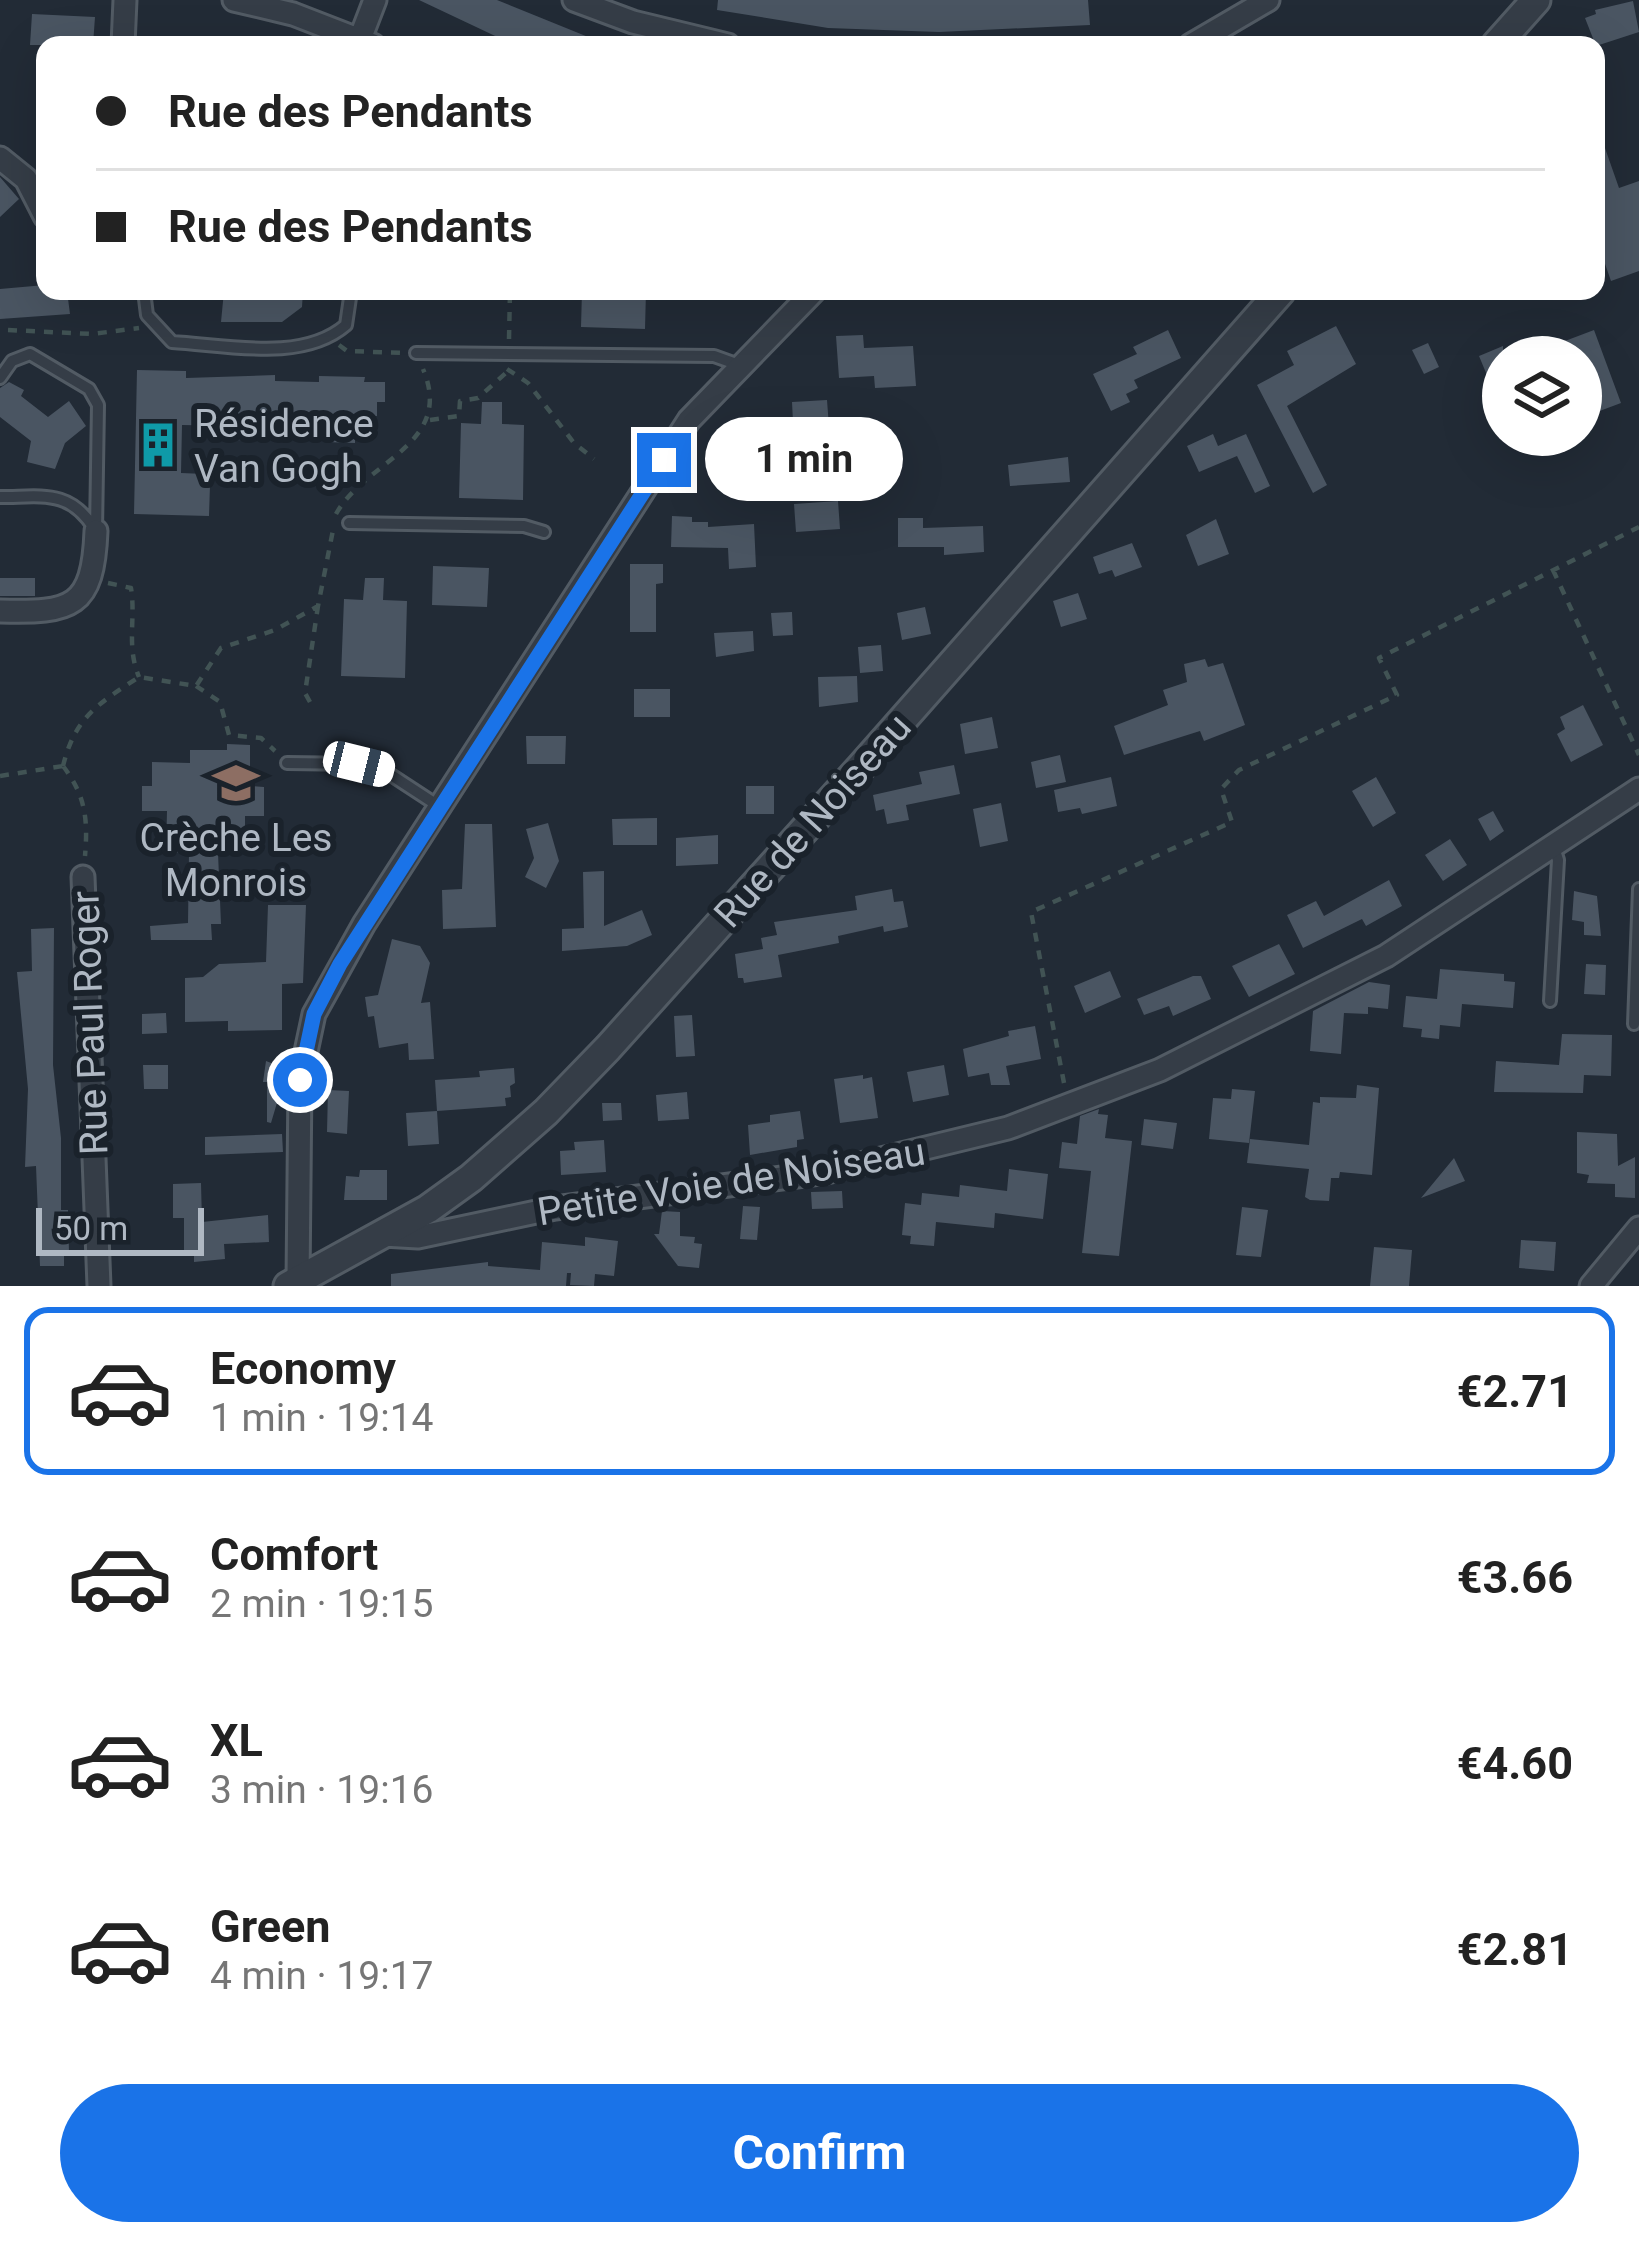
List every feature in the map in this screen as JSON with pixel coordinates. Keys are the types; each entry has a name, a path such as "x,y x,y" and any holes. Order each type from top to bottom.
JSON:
{"street":[{"path":"123,36 124,0"},
{"path":"234,0 293,14 347,36"},
{"path":"366,36 375,0"},
{"path":"574,0 633,22 691,36"},
{"path":"1206,36 1268,0"},
{"path":"1504,36 1536,0"},
{"path":"0,158 26,178 36,198"},
{"path":"293,1283 300,1080 314,1014 340,964 689,420 805,300"},
{"name":"Rue de Noiseau","path":"293,1283 382,1235 472,1178 546,1112 1273,300"},
{"path":"0,611 46,612 69,604 92,580 96,530"},
{"name":"Petite Voie de Noiseau","path":"382,1235 418,1237 555,1208 827,1172 987,1133 1068,1105 1160,1070 1386,956 1639,789"},
{"name":"Rue Paul Roger","path":"83,877 99,1286"},
{"path":"1591,1286 1639,1228"}],"lane":[{"path":"145,300 147,315 172,342 298,348 331,338 346,325 350,300"},
{"path":"416,353 714,356 739,365"},
{"path":"0,379 12,361 30,354 88,389 98,405 96,530"},
{"path":"0,496 55,496 81,508 96,530"},
{"path":"349,523 524,526 544,532"},
{"path":"287,763 359,764 385,771 440,807"},
{"path":"1550,1001 1558,860 1553,844"},
{"path":"1634,1024 1639,889"}],"path":[{"path":"310,702 305,693 317,605 337,509 430,420 459,416 460,401 478,398 507,372 510,300"},
{"path":"8,330 92,334 157,325"},
{"path":"331,338 347,351 416,353 432,392 430,420"},
{"path":"507,372 528,383 574,443 594,458"},
{"path":"1068,1105 1031,912 1232,822 1221,789 1239,770 1397,695 1379,658 1639,527"},
{"path":"1552,571 1639,755"},
{"path":"92,580 131,588 134,604 129,636 139,677"},
{"path":"196,686 221,648 275,630 317,605"},
{"path":"0,776 63,766 70,738 92,708 139,677 196,686 220,702 230,735 262,738 287,763"},
{"name":"Rue Paul Roger","path":"63,766 80,788 88,821 83,877"}],"building":[{"path":"419,0 497,0 586,36 495,36"},
{"path":"718,0 1088,0 1090,25 939,32 828,28 717,10"},
{"path":"1633,1 1639,32 1605,43 1605,36 1592,36 1585,18 1596,14 1595,10"},
{"path":"32,14 95,17 94,36 36,36 36,45 30,45"},
{"path":"1605,148 1619,188 1639,181 1639,271 1611,281 1605,264"},
{"path":"0,177 19,199 0,217"},
{"path":"36,286 36,300 68,300 70,314 0,319 0,289"},
{"path":"223,300 302,300 302,307 282,322 221,322"},
{"path":"582,300 646,300 645,329 581,327"},
{"path":"1336,326 1356,364 1287,406 1327,485 1313,493 1257,385 1294,365 1287,351"},
{"path":"1168,330 1181,358 1134,380 1138,388 1126,394 1130,402 1111,411 1093,374 1137,354 1133,347"},
{"path":"863,335 864,348 913,346 916,386 875,388 874,376 839,378 836,336"},
{"path":"1428,343 1439,367 1424,374 1412,350"},
{"path":"1602,352 1621,403 1602,410"},
{"name":"Résidence Van Gogh","path":"137,370 186,371 186,378 275,375 275,381 365,377 364,382 385,382 385,402 377,402 377,416 367,416 367,429 355,429 355,443 325,442 325,428 266,426 266,441 235,440 235,426 182,425 181,473 205,474 205,485 210,485 209,516 134,514"},
{"path":"9,382 24,390 21,396 48,417 69,401 86,426 65,443 55,469 27,462 31,441 0,417 0,388"},
{"path":"827,400 830,440 794,442 792,402"},
{"path":"482,402 502,402 502,424 524,425 523,500 459,498 461,423 481,424"},
{"path":"1213,434 1218,446 1246,434 1270,486 1255,493 1237,456 1199,472 1187,446"},
{"path":"764,439 765,467 722,469 721,442"},
{"path":"1068,457 1070,482 1010,486 1008,465"},
{"path":"838,501 840,529 796,532 794,504"},
{"path":"672,516 692,517 692,522 708,522 708,527 754,524 756,567 729,569 728,548 671,547"},
{"path":"898,518 923,518 923,528 983,526 984,552 944,555 944,547 898,547"},
{"path":"1216,519 1229,554 1198,566 1186,535"},
{"path":"1132,543 1142,567 1115,577 1112,570 1099,574 1093,557"},
{"path":"630,564 663,564 663,583 656,584 656,632 630,632"},
{"path":"433,566 489,568 487,607 432,605"},
{"path":"0,578 35,578 35,596 0,596"},
{"path":"365,578 384,578 383,600 407,601 405,678 341,676 344,599 363,600"},
{"path":"1078,593 1087,619 1061,627 1053,601"},
{"path":"925,607 931,634 902,640 897,613"},
{"path":"792,612 793,635 773,636 771,613"},
{"path":"753,631 754,651 716,657 714,633"},
{"path":"881,645 883,671 860,673 858,647"},
{"path":"1205,659 1208,667 1223,663 1245,725 1204,741 1200,731 1124,755 1114,726 1168,705 1163,690 1187,682 1184,664"},
{"path":"857,676 858,702 819,707 818,677"},
{"path":"634,689 670,689 670,717 634,717"},
{"path":"1583,705 1603,745 1571,762 1557,734 1565,729 1560,717"},
{"path":"992,717 998,748 965,754 960,724"},
{"path":"526,736 566,736 565,764 527,764"},
{"path":"227,744 250,745 250,786 264,787 264,816 245,816 245,853 218,853 221,924 211,924 212,940 151,940 150,926 188,923 189,853 166,852 167,811 142,811 142,786 152,786 152,762 190,763 190,750 227,750"},
{"path":"1060,755 1066,782 1036,788 1031,762"},
{"path":"954,765 960,794 906,805 909,820 887,824 884,809 876,811 873,795 922,784 919,772"},
{"path":"1111,777 1117,806 1082,814 1080,808 1058,812 1054,790"},
{"path":"1376,777 1396,813 1373,827 1352,791"},
{"path":"746,786 774,786 774,814 746,814"},
{"path":"1001,803 1008,841 980,847 973,809"},
{"path":"1493,811 1504,831 1490,841 1478,819"},
{"path":"657,818 657,845 613,845 612,819"},
{"path":"548,823 559,861 546,888 525,877 534,858 526,829"},
{"path":"465,824 492,824 496,927 443,929 442,890 462,889"},
{"path":"718,835 718,864 676,866 676,838"},
{"path":"1450,839 1467,865 1443,881 1425,855"},
{"path":"604,871 604,926 642,910 652,935 627,946 562,951 562,929 584,928 583,872"},
{"path":"1389,880 1402,906 1366,926 1362,919 1303,948 1287,915 1316,901 1324,916"},
{"path":"892,889 894,902 903,901 908,927 884,932 883,926 838,936 839,943 778,955 782,977 744,983 738,978 735,954 763,949 761,938 777,935 774,922 857,910 855,896"},
{"path":"1574,891 1597,896 1601,936 1584,935 1584,922 1572,920"},
{"path":"268,905 306,905 303,983 282,984 282,1030 228,1031 228,1021 185,1022 185,978 203,977 219,964 266,962"},
{"path":"54,928 53,1065 61,1138 61,1210 68,1210 69,1253 64,1254 64,1266 40,1266 36,1166 25,1167 28,1089 17,972 32,971 31,929"},
{"path":"392,939 420,946 430,963 421,1003 430,1002 434,1059 409,1060 408,1043 379,1048 374,1016 368,1017 365,997 378,995"},
{"path":"1279,944 1295,974 1249,997 1232,966"},
{"path":"1586,964 1606,965 1605,995 1584,994"},
{"path":"1440,969 1504,974 1504,981 1515,982 1513,1008 1462,1004 1460,1027 1440,1025 1439,1039 1421,1037 1422,1029 1403,1027 1406,996 1437,999"},
{"path":"1110,971 1121,997 1085,1013 1074,986"},
{"path":"1201,976 1211,999 1173,1016 1169,1006 1144,1015 1137,999"},
{"path":"1369,982 1390,985 1388,1009 1368,1007 1368,1014 1344,1013 1341,1054 1310,1051 1313,1011"},
{"path":"166,1013 167,1033 142,1034 142,1014"},
{"path":"692,1015 695,1056 676,1057 674,1016"},
{"path":"1035,1026 1041,1059 1006,1066 1010,1085 991,1085 989,1073 968,1077 963,1049"},
{"path":"1562,1034 1612,1035 1611,1076 1584,1075 1583,1093 1494,1092 1496,1061 1559,1065"},
{"path":"266,1061 287,1069 271,1123 267,1122 267,1082 263,1082"},
{"path":"143,1065 168,1065 168,1089 144,1089"},
{"path":"944,1065 949,1095 913,1102 907,1072"},
{"path":"514,1068 515,1083 510,1086 511,1097 505,1098 506,1106 437,1111 435,1080 480,1077 479,1071"},
{"path":"863,1075 863,1079 872,1077 878,1118 840,1123 834,1079"},
{"path":"1357,1085 1379,1088 1372,1175 1340,1172 1339,1178 1331,1178 1329,1201 1310,1200 1305,1197 1309,1169 1247,1163 1250,1139 1309,1145 1313,1102 1320,1103 1320,1097 1356,1098"},
{"path":"1232,1089 1255,1091 1249,1143 1209,1139 1213,1098 1231,1099"},
{"path":"328,1090 349,1091 347,1134 327,1132"},
{"path":"687,1092 689,1119 658,1121 656,1095"},
{"path":"602,1103 621,1103 622,1120 603,1121"},
{"path":"1099,1109 1098,1114 1108,1115 1105,1138 1132,1141 1119,1256 1082,1253 1091,1171 1059,1168 1062,1142 1077,1144 1080,1116"},
{"path":"437,1111 439,1144 408,1146 406,1113"},
{"path":"800,1111 804,1139 797,1140 797,1147 750,1155 748,1125 770,1122 770,1115"},
{"path":"1144,1119 1177,1123 1173,1149 1141,1145"},
{"path":"1577,1132 1617,1134 1618,1166 1635,1157 1635,1198 1615,1197 1615,1184 1587,1183 1589,1175 1577,1173"},
{"path":"282,1134 283,1152 205,1155 205,1137"},
{"path":"604,1140 606,1172 561,1175 560,1151 575,1150 574,1142"},
{"path":"1454,1158 1465,1181 1421,1198"},
{"path":"1009,1169 1048,1174 1043,1219 995,1213 994,1228 936,1222 934,1246 910,1244 911,1236 902,1235 905,1203 921,1205 922,1193 959,1197 960,1185 1007,1191"},
{"path":"360,1170 387,1170 387,1200 344,1200 346,1176 359,1177"},
{"path":"201,1183 202,1222 268,1215 269,1242 224,1244 225,1259 194,1262 194,1250 184,1250 184,1218 173,1218 173,1184"},
{"path":"842,1191 843,1208 812,1209 811,1192"},
{"path":"743,1206 760,1207 757,1240 740,1239"},
{"path":"1242,1207 1268,1210 1261,1257 1236,1255"},
{"path":"662,1211 680,1212 680,1236 695,1237 694,1243 702,1244 699,1268 678,1266 654,1234 659,1234"},
{"path":"585,1237 618,1241 614,1276 595,1274 594,1286 570,1285 571,1273 567,1273 566,1286 391,1286 391,1274 488,1262 488,1266 540,1270 542,1242 585,1246"},
{"path":"1521,1240 1556,1242 1554,1271 1519,1268"},
{"path":"1374,1247 1412,1250 1409,1286 1370,1286"}],"place":[{"name":"Résidence Van Gogh","path":"158,445"},
{"name":"Crèche Les Monrois","path":"236,783"}],"route":[{"path":"300,1080 314,1014 340,964 664,460"}]}
